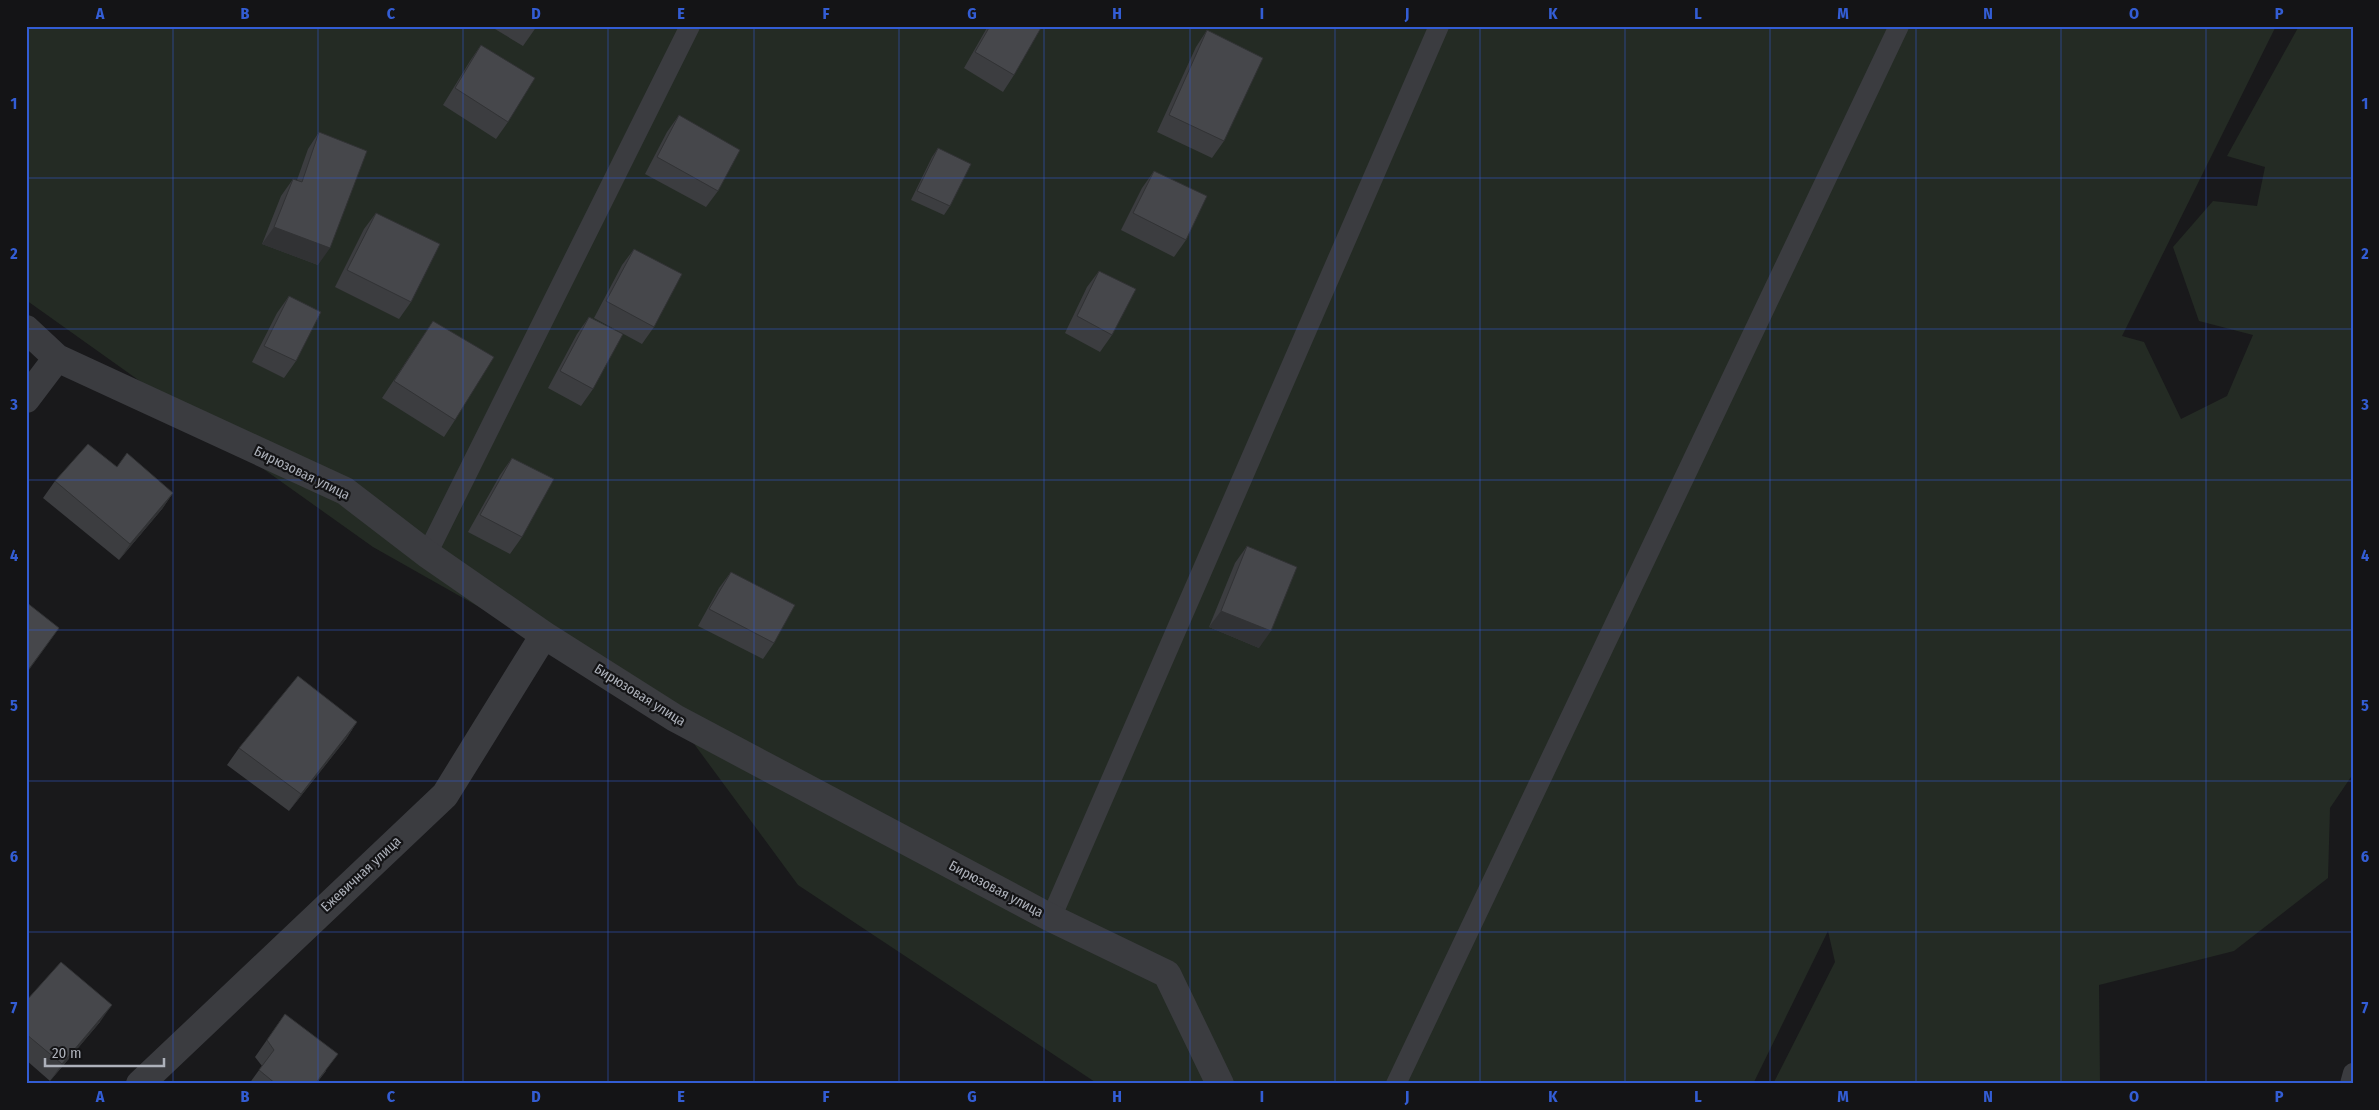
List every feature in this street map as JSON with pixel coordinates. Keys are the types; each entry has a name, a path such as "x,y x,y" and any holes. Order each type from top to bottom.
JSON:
{"street":[{"name":"Бирюзовая улица","path":"26,329 57,358 345,491 427,554 544,635 675,718 1051,918 1167,974 1220,1084"},
{"path":"26,399 57,358"},
{"name":"Ежевичная улица","path":"140,1084 445,795 544,635"}],"lane":[{"path":"427,554 690,26"},
{"path":"1051,918 1439,26"},
{"path":"1396,1084 1899,26"},
{"path":"2350,1084 2353,1073"}],"shaded area":[{"path":"26,26 2276,26 2122,336 2144,342 2181,419 2227,396 2253,335 2199,321 2173,247 2213,201 2257,206 2265,167 2227,156 2299,26 2353,26 2353,774 2330,808 2328,878 2234,951 2099,985 2100,1084 1773,1084 1835,962 1828,931 1753,1084 1098,1084 798,885 675,718 373,547 26,300"}],"building":[{"path":"990,26 1042,26 1014,75 975,52"},
{"path":"1207,30 1263,58 1224,141 1169,115"},
{"path":"481,45 535,78 508,122 455,88"},
{"path":"679,115 740,150 718,191 657,157"},
{"path":"319,132 367,151 330,248 274,227 293,179 302,182"},
{"path":"938,148 971,164 950,206 917,191"},
{"path":"1154,171 1207,196 1186,240 1133,213"},
{"path":"376,213 440,244 411,302 347,270"},
{"path":"634,249 682,274 654,327 606,301"},
{"path":"1099,271 1136,289 1112,335 1077,316"},
{"path":"289,296 321,312 296,361 264,346"},
{"path":"589,317 623,334 593,389 560,371"},
{"path":"433,321 494,357 455,420 394,381"},
{"path":"88,444 117,467 127,453 173,493 130,544 55,481"},
{"path":"512,458 554,479 522,537 480,515"},
{"path":"1247,546 1297,567 1271,631 1221,611"},
{"path":"731,572 795,605 774,643 709,609"},
{"path":"26,602 59,628 26,673"},
{"path":"298,676 357,722 301,794 239,748"},
{"path":"61,962 112,1005 62,1064 26,1034 26,1001"},
{"path":"285,1014 338,1054 315,1084 276,1084 259,1070 274,1050 267,1040"}]}
